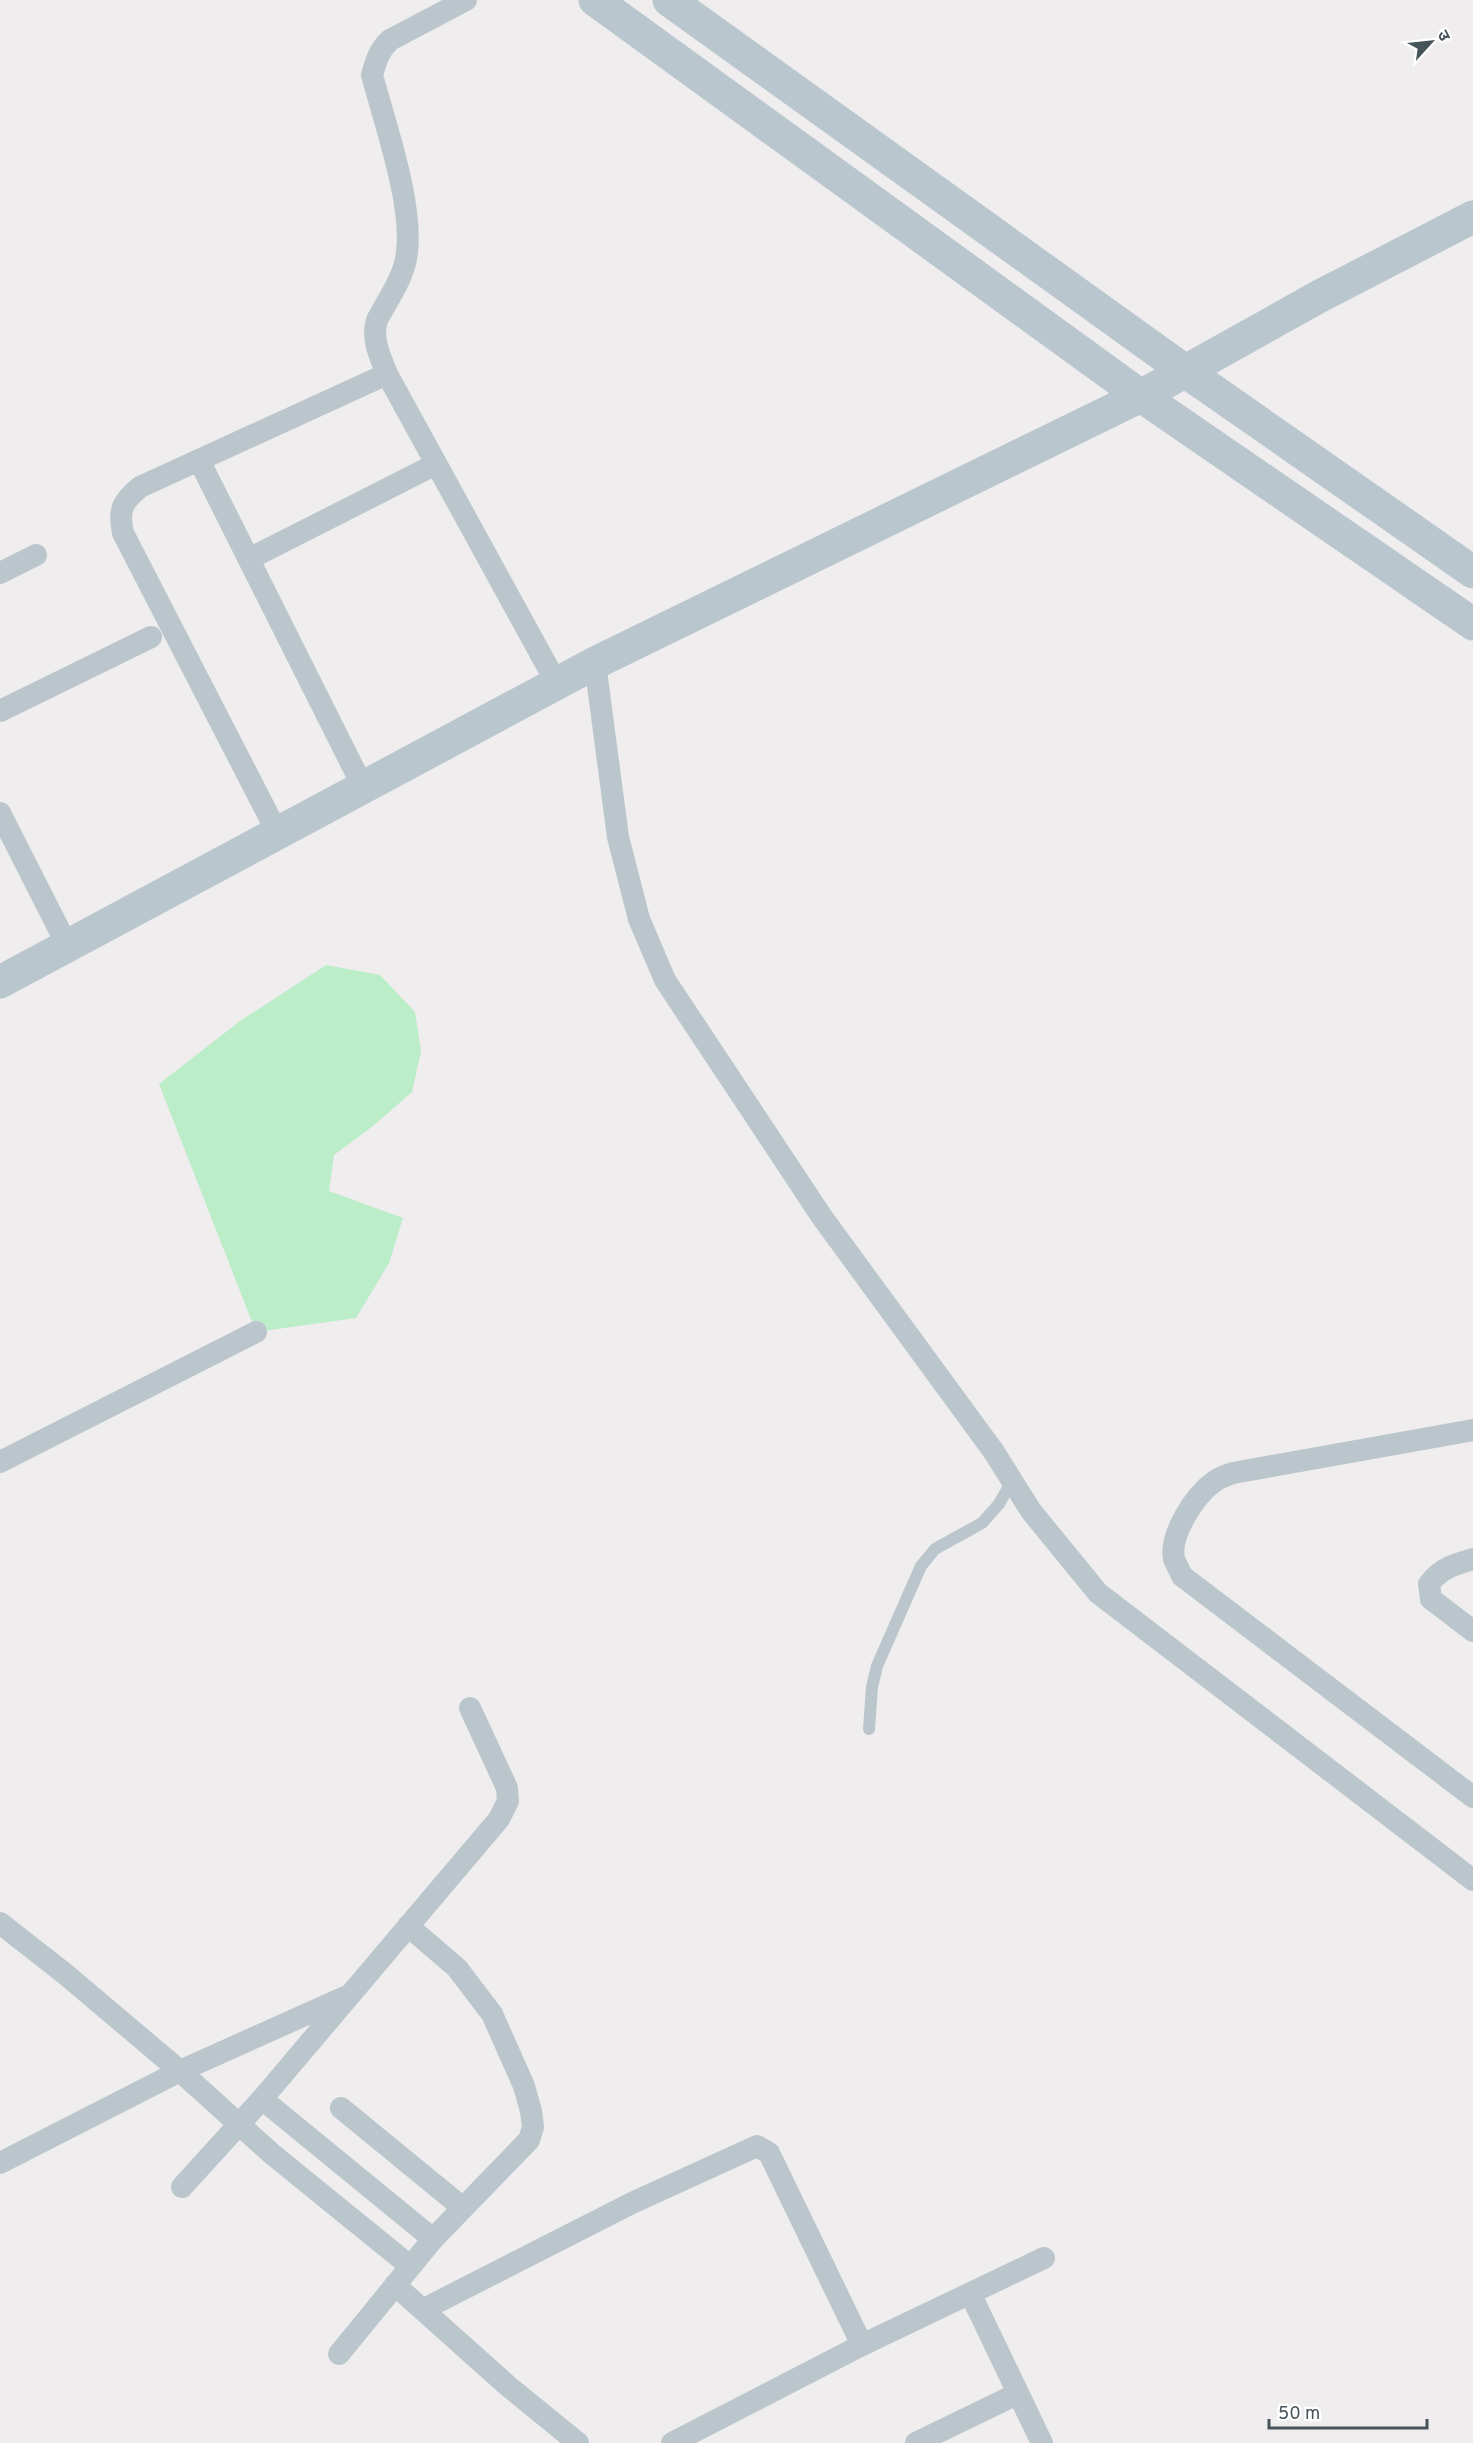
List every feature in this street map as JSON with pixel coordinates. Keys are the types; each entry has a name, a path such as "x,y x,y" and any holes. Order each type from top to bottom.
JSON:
{"street":[{"path":"466,0 390,40 382,47 372,75 400,180 407,252 403,268 374,329 378,353 387,374 557,684"},
{"path":"595,0 1141,396 1473,624"},
{"path":"669,0 1185,371 1473,572"},
{"path":"0,982 595,663 1141,396 1320,296 1473,217"},
{"path":"276,832 122,527 122,506 127,497 140,487 387,374"},
{"path":"199,460 363,787"},
{"path":"249,559 436,464"},
{"path":"0,573 36,555"},
{"path":"0,711 151,637"},
{"path":"595,663 618,837 639,919 665,980 822,1217 994,1452 1031,1511 1098,1593 1473,1880"},
{"path":"0,813 67,945"},
{"path":"0,1462 256,1332"},
{"path":"1473,1430 1233,1473 1216,1480 1203,1492 1179,1526 1174,1546 1174,1559 1182,1576 1473,1797"},
{"path":"1473,1559 1450,1566 1436,1574 1429,1584 1431,1599 1473,1630"},
{"path":"182,2187 262,2099 499,1819 508,1801 507,1788 502,1772 470,1708"},
{"path":"0,1923 64,1973 320,2194 410,2266"},
{"path":"339,2354 433,2239 529,2140 533,2127 524,2085 492,2013 457,1968 408,1926"},
{"path":"0,2163 180,2071 350,1994"},
{"path":"262,2099 433,2239"},
{"path":"341,2108 463,2208"},
{"path":"424,2309 632,2203 757,2146 769,2153 862,2345"},
{"path":"672,2443 862,2345 971,2295 1044,2258"},
{"path":"395,2285 508,2386 578,2443"},
{"path":"971,2295 1042,2443"},
{"path":"916,2443 1017,2394"}],"lane":[{"path":"869,1729 872,1687 877,1666 921,1566 935,1550 982,1523 999,1504 1012,1481"}],"green space":[{"path":"326,965 380,975 415,1012 421,1051 412,1092 373,1126 334,1155 329,1191 403,1218 389,1263 356,1318 256,1332 159,1084 240,1021"}]}
